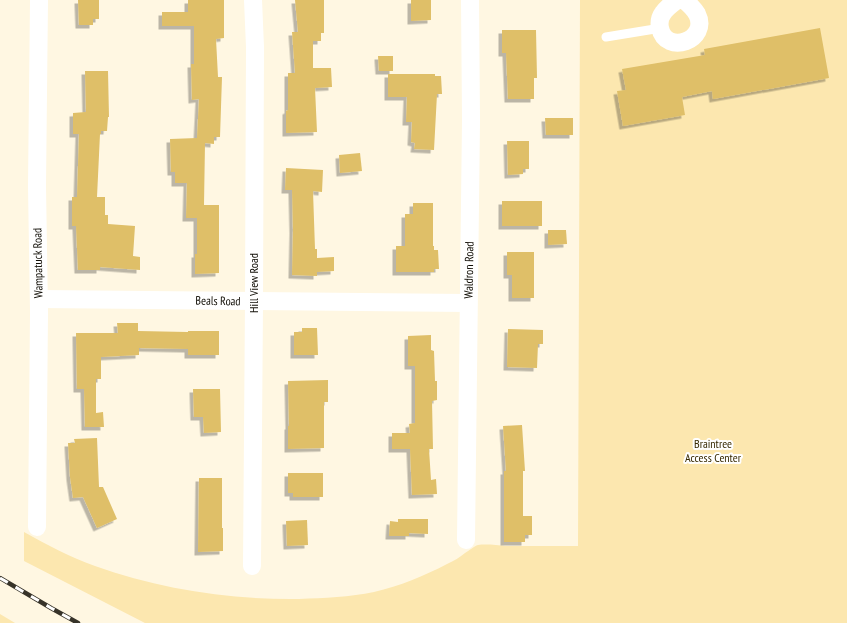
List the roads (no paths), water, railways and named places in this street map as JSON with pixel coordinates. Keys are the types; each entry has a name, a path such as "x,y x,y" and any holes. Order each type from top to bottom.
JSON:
{"street":[{"name":"Wampatuck Road","path":"37,527 39,299 37,186 39,0"},
{"name":"Hill View Road","path":"252,0 255,47 252,566"},
{"name":"Waldron Road","path":"466,540 471,105 470,0"},
{"path":"677,0 665,10 662,15 660,22 661,28 662,32 669,40 676,42 687,42 695,35 699,27 698,17 695,11 684,0"},
{"name":"Beals Road","path":"39,299 468,303"}],"lane":[{"path":"606,38 661,28"}],"railway":[{"path":"0,578 78,623"}],"park label":[{"name":"Braintree Access Center","path":"713,451"}]}
